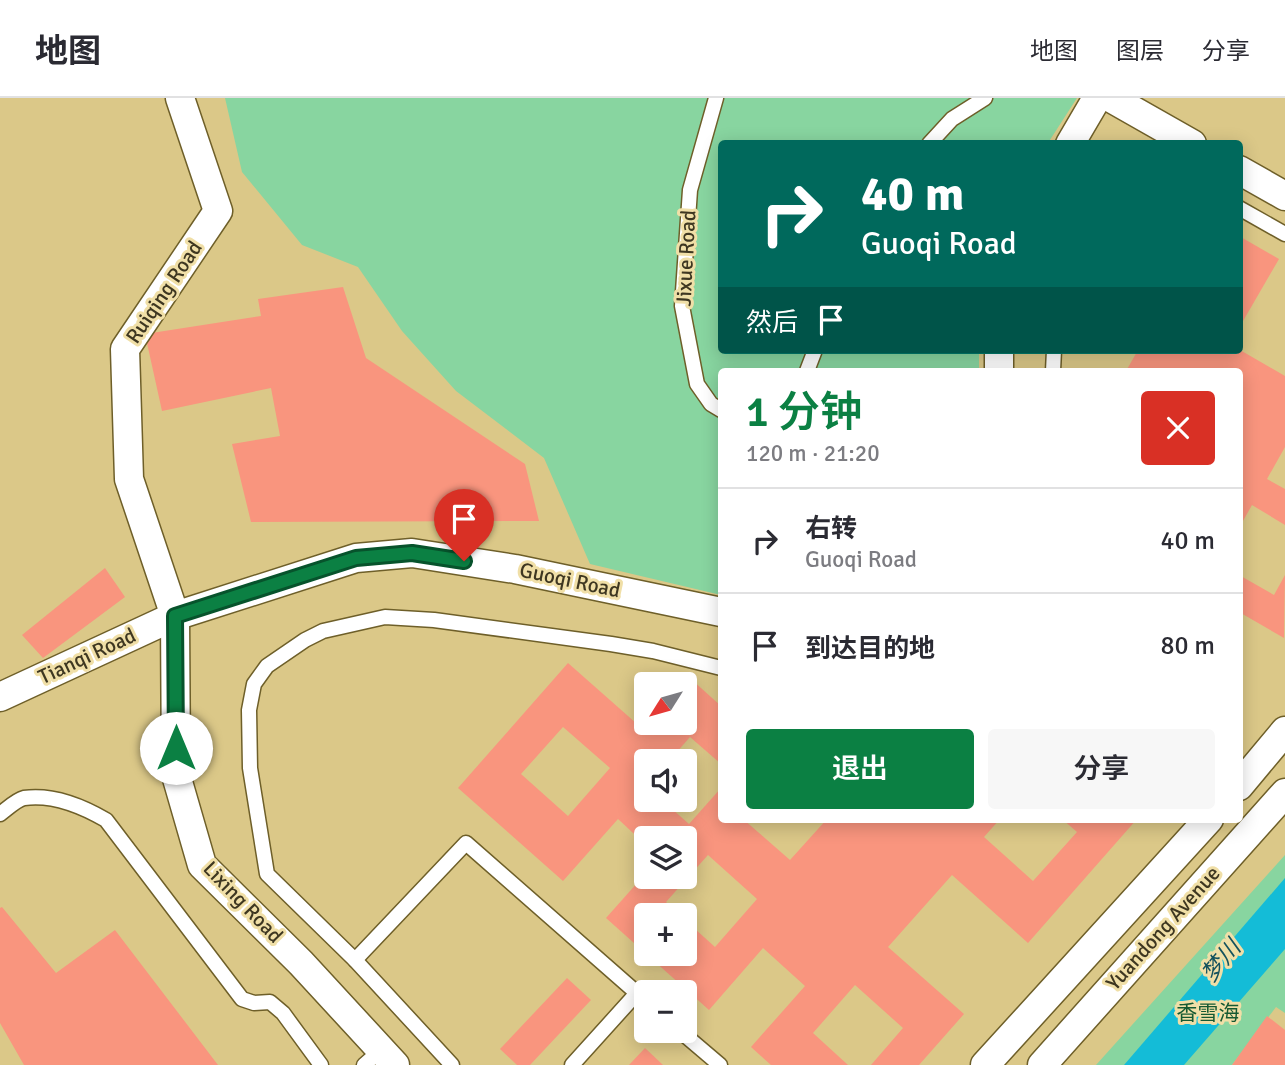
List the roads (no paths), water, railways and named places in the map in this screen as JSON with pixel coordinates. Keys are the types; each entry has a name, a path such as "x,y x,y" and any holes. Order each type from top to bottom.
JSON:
{"street":[{"name":"Ruiqing Road","path":"175,616 129,480 125,349 218,211 180,98"},
{"path":"1072,140 1097,98"},
{"path":"1111,98 1185,140"},
{"path":"1243,172 1284,194"},
{"name":"Guoqi Road","path":"175,616 356,558 412,553 515,569 718,611"},
{"name":"Tianqi Road","path":"0,697 175,616"},
{"name":"Lixing Road","path":"175,616 176,775 202,865 301,963 380,1060"},
{"path":"1243,782 1281,745"},
{"name":"Yuandong Avenue","path":"1042,1065 1285,793"},
{"name":"Yuandong Avenue","path":"985,1065 1205,823"}],"lane":[{"name":"Jixue Road","path":"716,98 690,190 682,306 697,384 711,404 718,408"},
{"path":"933,140 952,120 985,98"},
{"path":"1243,210 1285,234"},
{"path":"452,1065 355,960 267,874 250,768 249,710 254,684 267,666 287,650 323,631 385,617 434,620 653,650 718,667"},
{"path":"0,814 21,798 55,800 87,809 106,820 242,999 254,1003 270,1002 283,1013 321,1065"},
{"path":"355,960 466,843 634,991"},
{"path":"572,1065 634,1004"},
{"path":"694,1043 720,1065"}],"water":[{"name":"梦川","path":"1285,878 1285,949 1184,1065 1124,1065"}],"park label":[{"name":"香雪海","path":"1208,1013"}]}
